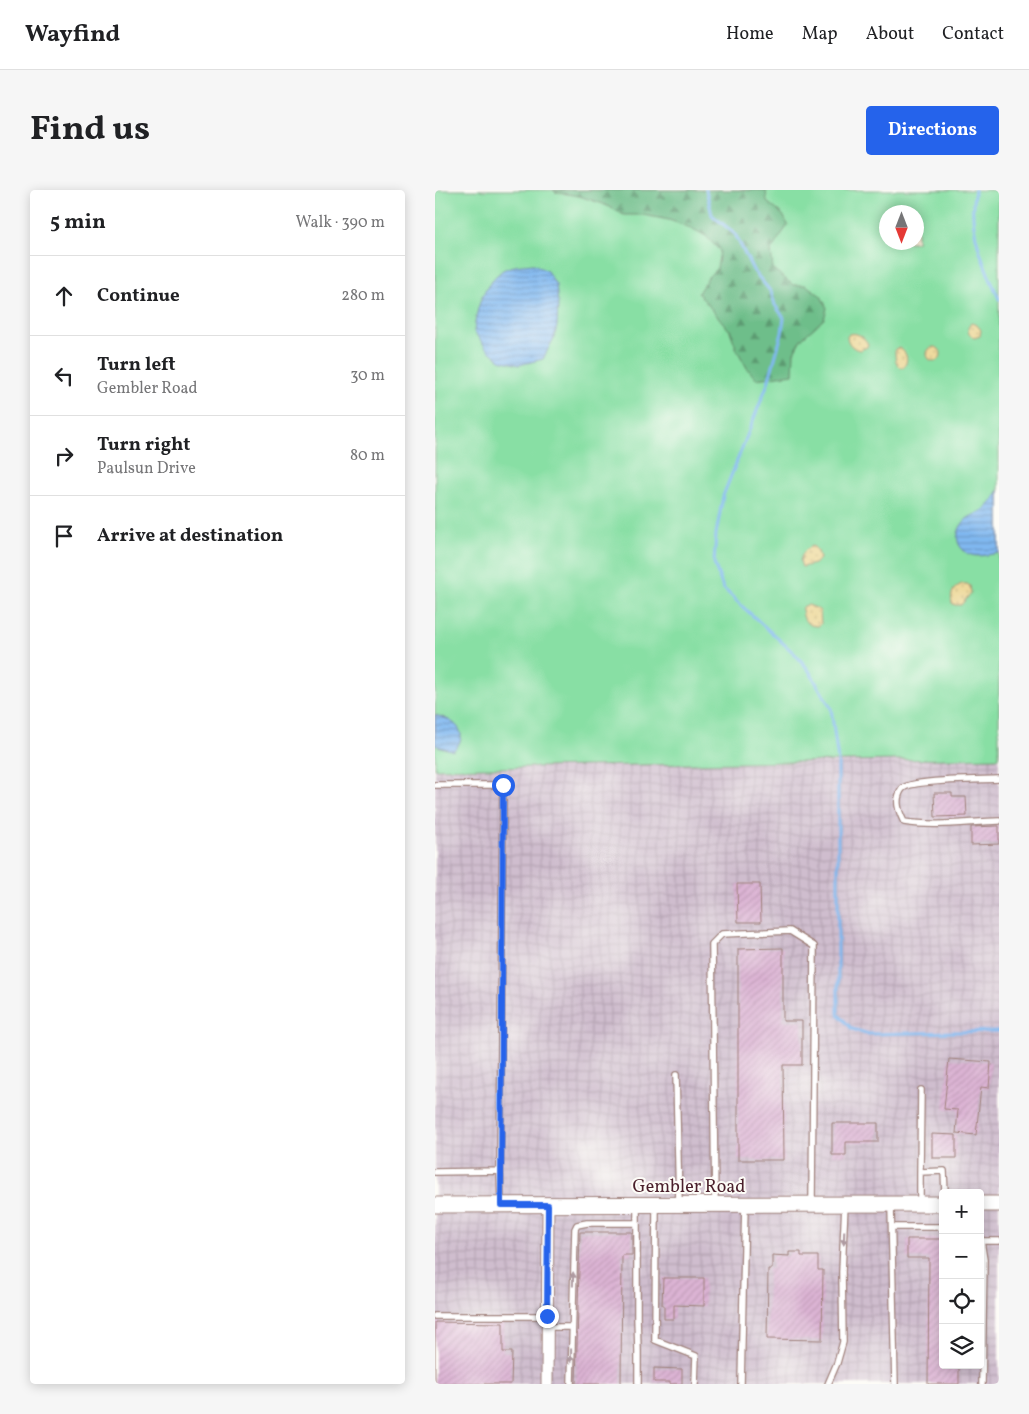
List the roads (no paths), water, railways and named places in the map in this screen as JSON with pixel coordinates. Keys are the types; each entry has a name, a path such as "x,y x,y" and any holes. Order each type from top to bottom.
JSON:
{"main road":[{"name":"Gembler Road","path":"435,1205 939,1204"},
{"path":"984,1204 999,1204"}],"street":[{"path":"547,1384 548,1205"}],"lane":[{"path":"999,779 931,782 909,785 902,789 897,800 898,811 904,822 919,825 942,825 974,821 999,821"},
{"path":"435,786 503,785 501,1205"},
{"path":"715,1205 712,944 723,934 790,931 813,946 812,1204"},
{"path":"676,1075 679,1205"},
{"path":"920,1204 921,1090"},
{"path":"435,1172 500,1171"},
{"path":"920,1172 945,1171 945,1189"},
{"path":"828,1384 843,1342 842,1272 845,1204"},
{"path":"891,1204 895,1384"},
{"path":"637,1205 637,1316 639,1351 637,1384"},
{"path":"656,1205 655,1340 696,1356 695,1384"},
{"path":"741,1384 745,1205"},
{"path":"571,1384 575,1229 580,1224 637,1223"},
{"path":"892,1228 939,1227"},
{"path":"984,1241 999,1241"},
{"path":"982,1384 984,1279"},
{"path":"435,1316 547,1322 572,1328"}],"water":[{"path":"534,264 547,271 556,285 558,304 557,326 554,338 543,359 519,365 500,360 487,349 474,332 475,324 483,295 491,281 503,270 510,267"},
{"path":"999,490 999,553 983,556 968,554 958,542 960,527 968,518 986,508"},
{"path":"435,715 454,723 461,733 461,738 453,751 435,745"}],"waterway":[{"path":"706,190 712,215 735,234 753,270 771,292 775,305 784,318 782,333 768,383 723,496 716,534 714,563 723,588 795,654 808,669 831,708 838,761 838,1014 852,1029 869,1034 999,1031"},
{"path":"975,190 973,217 978,246 999,299"}]}
